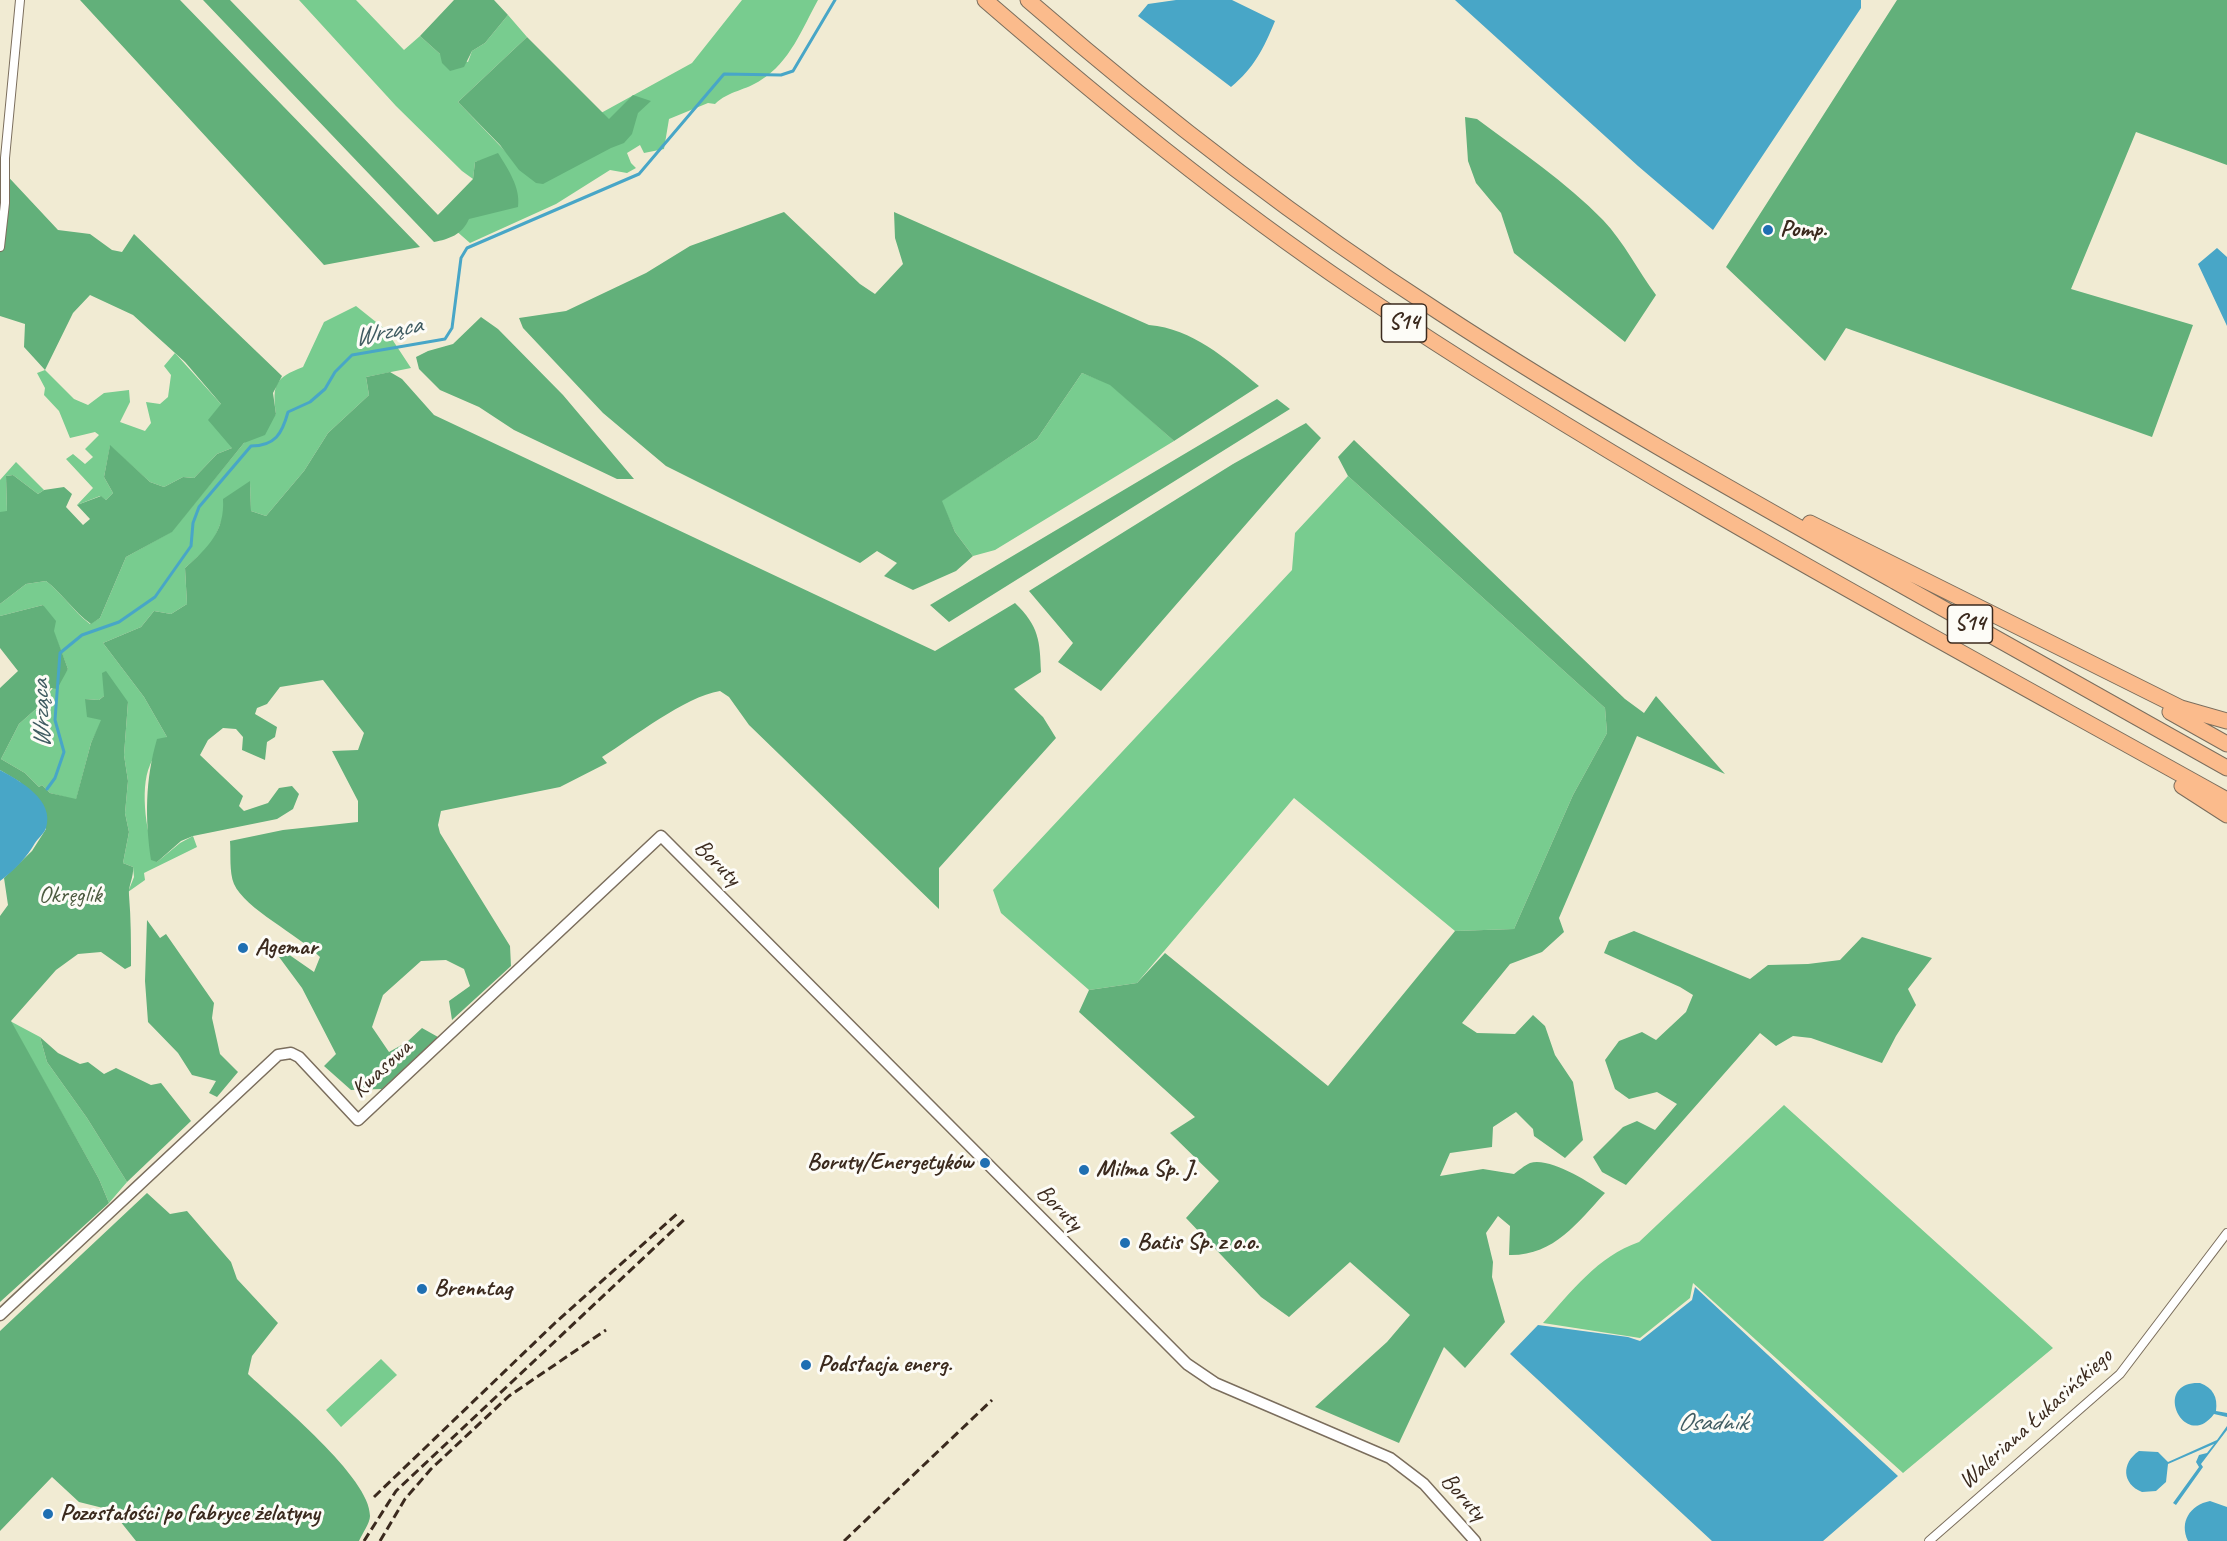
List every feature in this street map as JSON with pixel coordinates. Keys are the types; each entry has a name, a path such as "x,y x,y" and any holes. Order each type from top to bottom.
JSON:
{"highway":[{"name":"S14","path":"985,0 1150,137 1257,220 1350,287 1461,360 1575,432 1690,499 2227,801"},
{"name":"S14","path":"1028,0 1167,116 1354,255 1533,373 1713,480 2227,768"},
{"path":"1713,480 1791,514 2181,708 2213,719 2227,721"},
{"path":"2036,636 2227,744"},
{"path":"2101,730 2227,815"}],"street":[{"path":"0,247 5,202 5,158 20,0"},
{"name":"Kwasowa","path":"0,1315 274,1057 286,1052 299,1057 358,1120 661,836"},
{"name":"Boruty","path":"661,836 1186,1364 1215,1383 1390,1458 1424,1484 1475,1541"},
{"name":"Waleriana Łukasińskiego","path":"1929,1541 2120,1374 2227,1233"}],"green space":[{"path":"80,0 180,0 420,247 324,265"},
{"path":"203,0 230,0 438,215 473,179 475,162 498,153 516,186 518,207 469,219 463,229 455,235 434,242"},
{"path":"299,0 356,0 404,50 420,36 440,54 468,62 472,51 485,43 508,15 527,37 458,102 507,153 601,113 692,63 742,0 818,0 788,54 771,73 715,104 708,103 669,119 664,149 644,153 640,145 627,153 636,168 627,173 610,170 556,204 470,243 438,215 501,159 475,162 473,179 462,171 396,106"},
{"path":"454,0 494,0 508,15 485,43 472,51 464,67 450,71 442,63 440,54 420,36"},
{"path":"1897,0 2227,0 2227,165 2136,132 2071,289 2193,325 2152,437 1846,328 1825,361 1726,267"},
{"path":"527,37 609,119 633,95 651,101 638,113 632,134 624,143 543,184 536,183 519,170 500,145 458,102"},
{"path":"1465,117 1477,119 1558,180 1589,206 1618,238 1656,295 1625,342 1514,253 1501,213 1476,183 1468,161"},
{"path":"0,168 58,230 90,234 112,250 122,252 134,234 282,376 273,393 276,414 265,435 244,443 172,532 126,557 100,618 91,624 46,581 26,584 0,604 0,512 7,511 6,476 13,475 38,494 44,490 64,487 72,494 66,507 83,525 90,519 77,505 101,496 106,500 113,493 104,477 110,445 150,482 164,487 183,477 194,478 217,454 232,448 208,420 221,404 185,362 133,315 90,295 73,313 45,370 24,347 25,324 0,316"},
{"path":"784,212 860,284 875,294 903,264 895,238 894,212 1149,325 1180,332 1208,346 1259,386 1174,441 1110,385 1082,373 1037,439 942,501 955,532 973,556 956,571 913,590 884,576 897,563 877,551 860,563 666,466 603,413 523,328 519,318 566,311 646,273 690,246"},
{"path":"356,306 386,330 411,368 366,377 369,395 328,433 304,471 266,516 251,511 250,482 224,515 212,544 185,568 187,604 171,614 154,611 141,627 103,643 144,697 167,737 150,765 145,787 147,827 157,862 180,843 193,836 197,847 144,873 145,880 128,892 134,877 133,867 123,863 129,832 125,813 128,781 124,755 128,702 104,696 99,700 85,699 102,720 91,743 76,800 50,793 42,785 39,787 25,773 1,759 19,724 37,708 68,669 43,605 0,616 0,604 26,584 46,581 90,624 100,618 126,557 171,532 244,443 276,414 275,389 278,383 286,375 303,367 324,322"},
{"path":"481,317 498,329 563,395 634,479 617,479 514,430 479,407 440,390 419,369 416,357 453,344"},
{"path":"175,353 221,404 232,448 217,454 194,478 183,477 164,487 150,482 110,446 104,477 113,493 106,500 100,496 77,505 93,488 66,459 73,454 85,464 93,457 85,449 99,435 95,432 70,438 59,411 44,395 45,388 37,373 45,370 74,399 88,405 104,393 129,390 130,402 120,422 145,431 151,423 146,402 160,404 168,397 171,375 164,366"},
{"path":"390,372 402,379 434,415 935,651 1015,603 1029,619 1037,634 1041,672 1014,689 1043,717 1056,738 939,868 939,909 749,725 729,697 720,691 675,709 602,757 607,763 560,787 441,811 438,825 440,833 510,946 511,966 452,1020 449,1001 470,986 464,969 446,960 421,961 383,995 372,1027 389,1052 407,1042 422,1028 438,1037 382,1089 351,1090 324,1066 336,1054 302,988 265,938 314,972 320,957 299,939 260,912 240,893 231,874 230,841 283,830 358,822 358,801 332,751 358,750 364,733 323,680 280,687 267,704 257,708 255,714 277,727 275,737 267,742 265,760 242,750 243,737 236,729 223,728 208,740 200,755 243,796 239,806 244,811 268,803 279,788 292,786 299,794 293,809 277,819 193,836 181,841 157,862 151,860 147,815 148,784 157,739 167,737 144,697 103,643 141,627 154,611 171,614 187,604 185,568 208,546 218,530 223,499 250,481 251,511 266,516 304,471 328,433 369,395 366,377"},
{"path":"1082,373 1110,384 1174,441 995,550 973,556 955,532 941,501 1037,439"},
{"path":"1277,399 1290,409 949,622 930,605"},
{"path":"1306,423 1321,438 1101,691 1058,662 1073,643 1029,591 1233,464"},
{"path":"1354,440 1625,699 1644,713 1656,696 1725,774 1637,736 1559,918 1564,932 1542,952 1510,964 1462,1023 1477,1033 1515,1034 1533,1015 1545,1026 1555,1055 1573,1082 1583,1140 1565,1158 1534,1136 1533,1129 1516,1112 1493,1127 1492,1147 1450,1153 1440,1176 1483,1169 1514,1174 1530,1163 1538,1162 1569,1172 1605,1193 1563,1236 1552,1244 1525,1254 1509,1255 1510,1226 1498,1216 1486,1233 1493,1262 1492,1277 1505,1322 1465,1368 1444,1347 1399,1443 1315,1407 1387,1342 1410,1315 1350,1262 1289,1317 1261,1297 1186,1218 1219,1181 1170,1133 1195,1117 1079,1012 1089,990 1137,983 1165,953 1328,1086 1455,931 1514,929 1573,795 1607,733 1605,708 1348,476 1338,457"},
{"path":"16,462 44,490 38,494 13,475 6,476 7,512 0,512 0,480"},
{"path":"1348,476 1605,708 1607,733 1573,795 1514,929 1455,931 1294,798 1137,983 1089,990 1001,913 993,890 1292,570 1295,533"},
{"name":"Okręglik","path":"43,605 56,621 54,631 68,669 57,689 51,688 37,708 19,724 1,759 25,773 39,787 42,785 50,793 76,799 91,743 101,720 87,717 85,699 99,700 104,696 102,673 106,671 128,702 124,755 128,781 125,813 129,832 123,863 133,867 129,892 131,966 125,969 101,952 78,954 56,970 11,1021 99,1179 109,1203 0,1302 0,916 8,905 4,878 32,851 46,829 20,782 0,770 0,688 18,671 0,648 0,616"},
{"path":"147,920 160,938 166,934 214,1003 212,1018 220,1054 238,1072 217,1097 209,1093 216,1081 192,1075 178,1053 148,1022 145,981"},
{"path":"1634,931 1750,979 1768,965 1840,960 1862,937 1932,958 1908,989 1916,1005 1882,1063 1811,1038 1793,1036 1776,1046 1760,1033 1626,1185 1602,1172 1593,1157 1623,1127 1637,1121 1655,1130 1677,1104 1657,1092 1629,1099 1615,1089 1605,1060 1619,1041 1642,1032 1656,1040 1686,1012 1693,995 1604,953 1609,941"},
{"path":"10,1021 40,1037 47,1062 87,1118 127,1182 109,1203 99,1179"},
{"path":"40,1037 58,1053 80,1064 88,1062 104,1074 116,1068 151,1085 161,1083 191,1121 127,1182 87,1118 47,1062"},
{"path":"1784,1105 2053,1348 1903,1473 1693,1283 1690,1298 1640,1338 1543,1323 1586,1276 1611,1256 1639,1242"},
{"path":"147,1193 170,1214 187,1211 231,1262 237,1279 278,1323 252,1356 248,1374 320,1441 355,1482 366,1500 370,1516 359,1541 136,1541 120,1521 103,1508 79,1502 52,1477 0,1531 0,1331"},
{"path":"381,1359 397,1375 341,1427 326,1410"}],"water":[{"path":"1176,0 1232,0 1275,21 1258,57 1231,87 1138,16 1148,4"},
{"path":"1455,0 1861,0 1861,8 1713,230 1638,166"},
{"path":"2217,248 2227,257 2227,326 2198,264"},
{"path":"0,770 26,786 41,800 47,818 45,830 28,853 0,881"},
{"name":"Osadnik","path":"1695,1287 1898,1476 1823,1541 1712,1541 1510,1354 1538,1325 1628,1337 1640,1341 1692,1300"},
{"path":"2200,1383 2214,1394 2216,1411 2227,1413 2227,1417 2214,1414 2203,1424 2193,1425 2184,1421 2177,1412 2175,1402 2177,1392 2185,1385"},
{"path":"2227,1426 2227,1430 2201,1464 2203,1467 2176,1505 2173,1503 2199,1467 2196,1462 2199,1455 2207,1453 2214,1444 2168,1464 2166,1482 2156,1491 2142,1492 2135,1488 2128,1479 2126,1473 2129,1461 2139,1451 2158,1452 2168,1462 2217,1440"},
{"path":"2210,1501 2227,1507 2227,1541 2188,1541 2185,1527 2188,1515 2197,1506"}],"waterway":[{"name":"Wrząca","path":"47,789 55,778 64,752 55,720 60,653 82,635 119,622 155,597 191,546 193,523 199,507 251,446 272,441 283,427 288,412 310,402 325,389 335,372 352,355 445,339 452,328 461,258 467,248 639,174 724,74 781,75 793,71 835,0"}],"railway":[{"path":"374,1497 555,1323 679,1212"},
{"path":"364,1541 396,1491 685,1219"},
{"path":"380,1541 405,1499 431,1469 509,1396 606,1330"},
{"path":"844,1541 992,1400"}],"place":[{"name":"Pomp.","path":"1768,230"},
{"name":"Agemar","path":"243,948"},
{"name":"Boruty/Energetyków","path":"985,1163"},
{"name":"Milma Sp. J.","path":"1084,1170"},
{"name":"Batis Sp. z o.o.","path":"1125,1243"},
{"name":"Brenntag","path":"422,1289"},
{"name":"Podstacja energ.","path":"806,1365"},
{"name":"Pozostałości po fabryce żelatyny","path":"48,1514"}]}
